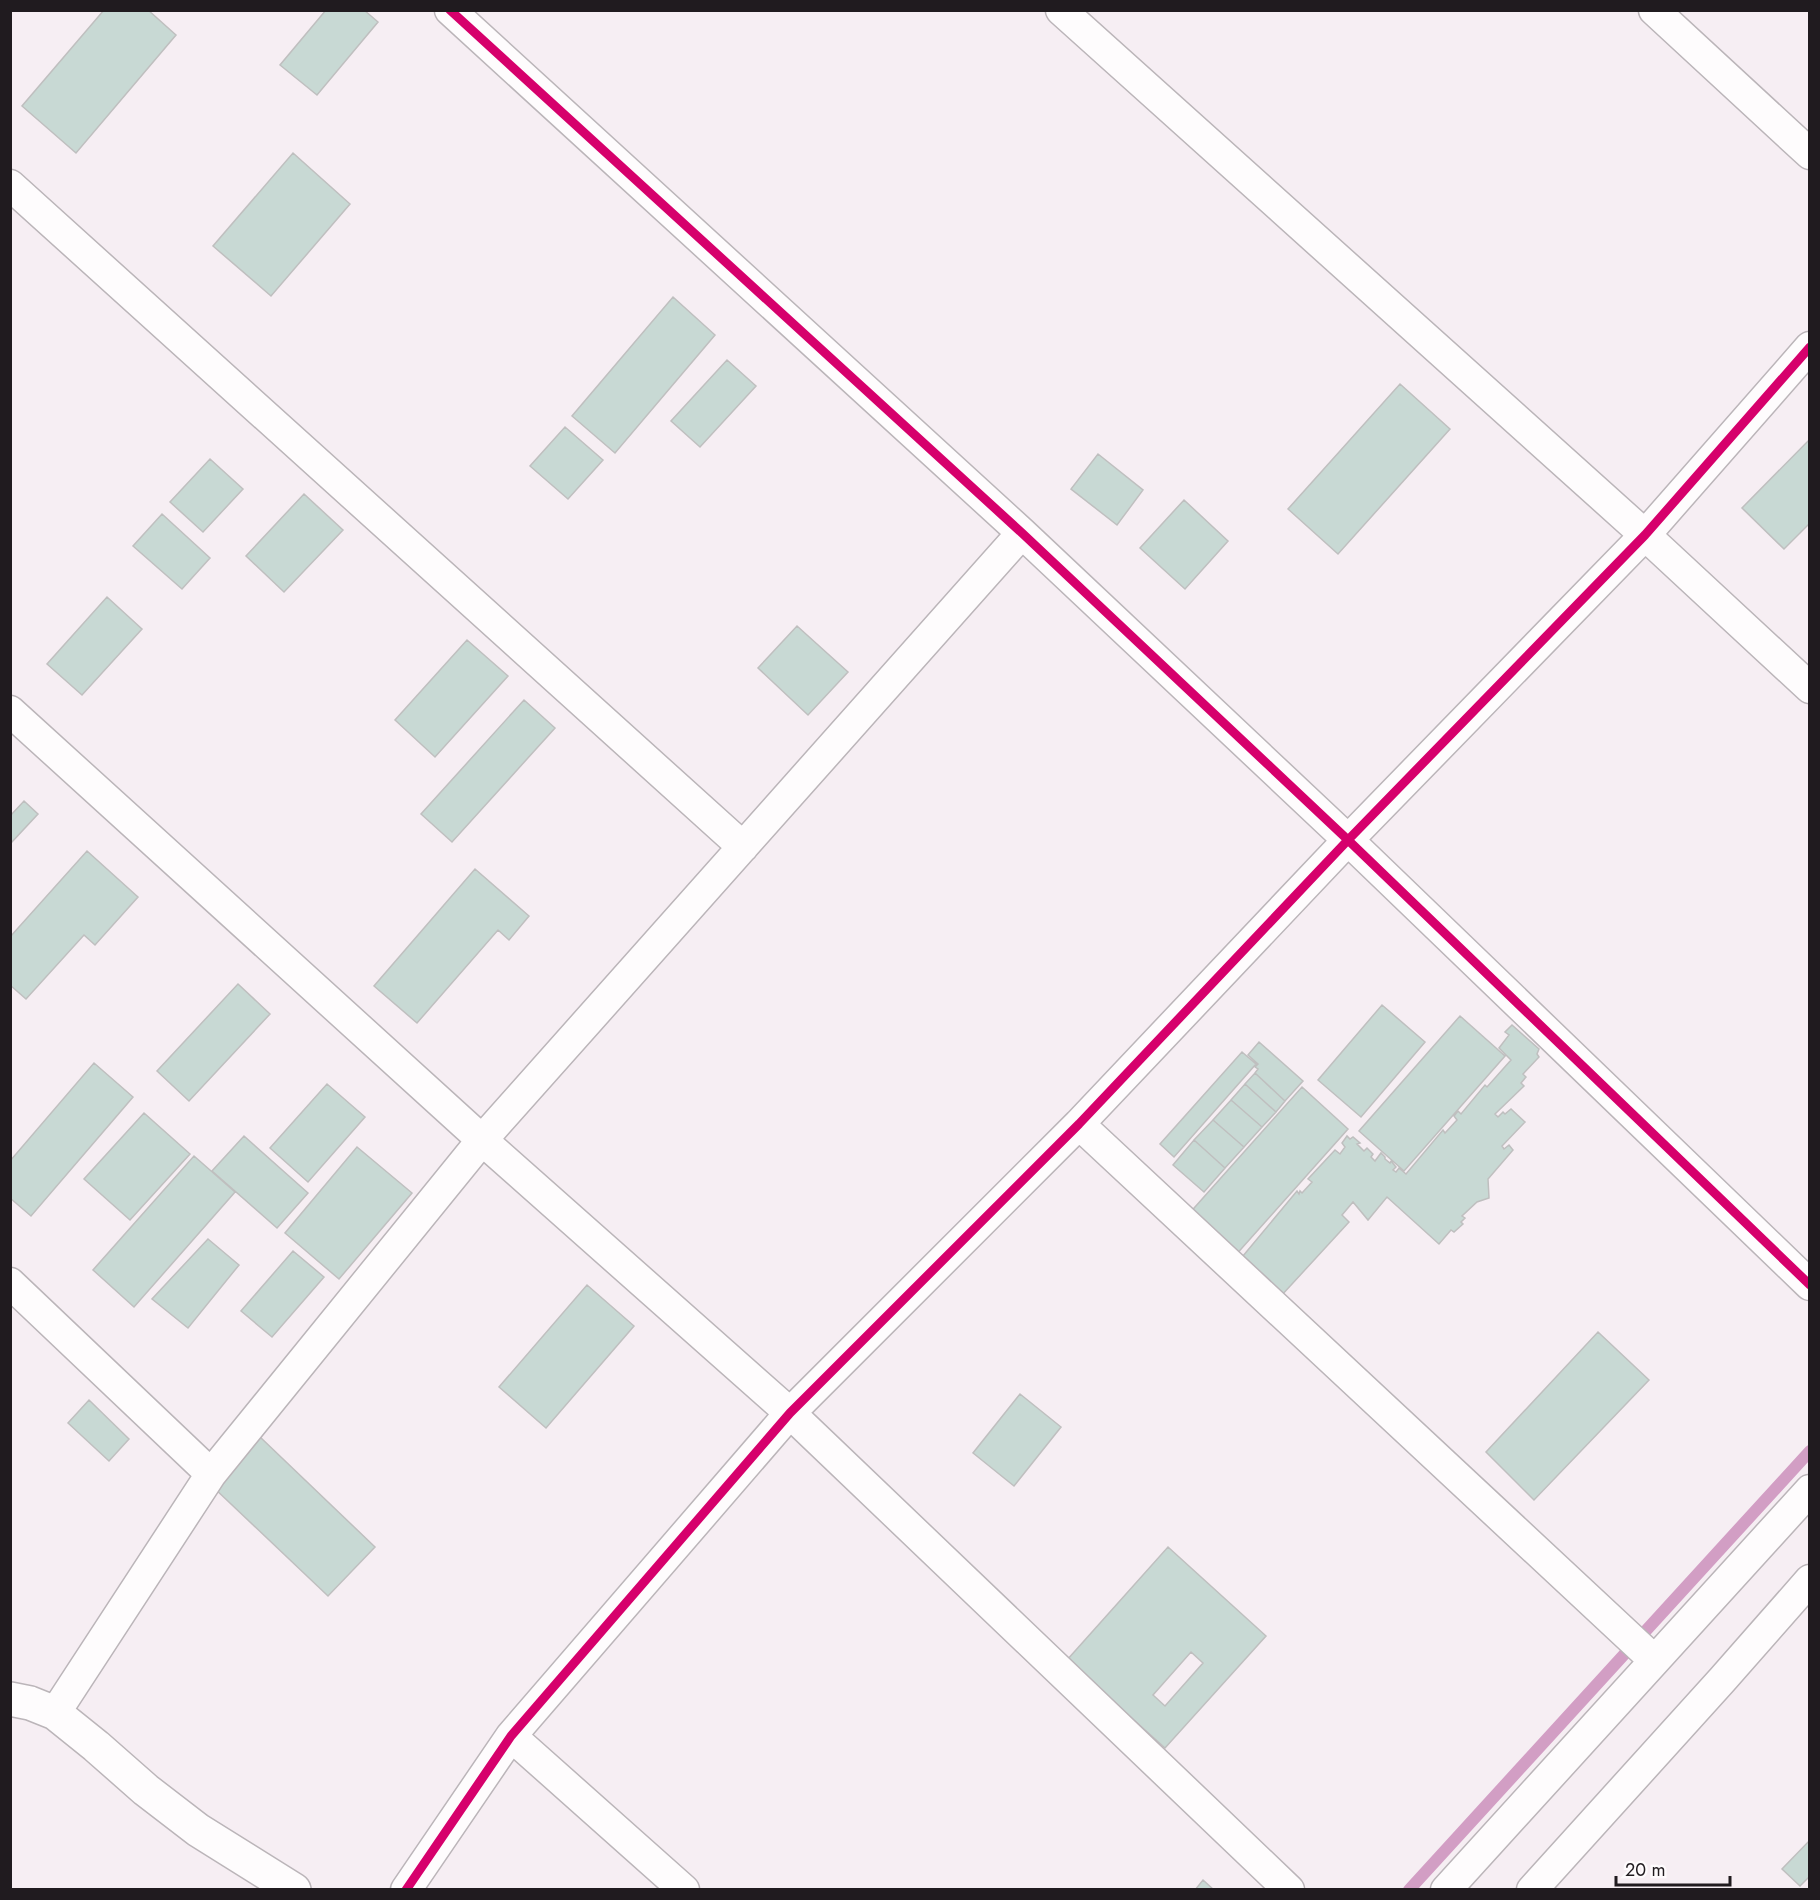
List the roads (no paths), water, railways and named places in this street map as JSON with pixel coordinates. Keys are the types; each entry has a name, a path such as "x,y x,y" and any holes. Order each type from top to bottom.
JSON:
{"street":[{"path":"450,10 1022,533 1348,840 1809,1285"},
{"path":"1061,10 1645,535 1809,688"},
{"path":"1654,10 1809,154"},
{"path":"10,185 743,847"},
{"path":"406,1890 511,1736 790,1413 1079,1125 1348,840 1645,535 1809,346"},
{"path":"55,1713 211,1474 482,1140 1022,533"},
{"path":"10,711 482,1140 790,1413 1289,1890"},
{"path":"1079,1125 1654,1660"},
{"path":"10,1283 211,1474"},
{"path":"1446,1890 1809,1490"},
{"path":"1532,1890 1809,1580"},
{"path":"10,1699 30,1703 55,1713 146,1790 198,1830 294,1890"},
{"path":"511,1736 684,1890"}],"waterway":[{"path":"1409,1890 1810,1451"}]}
